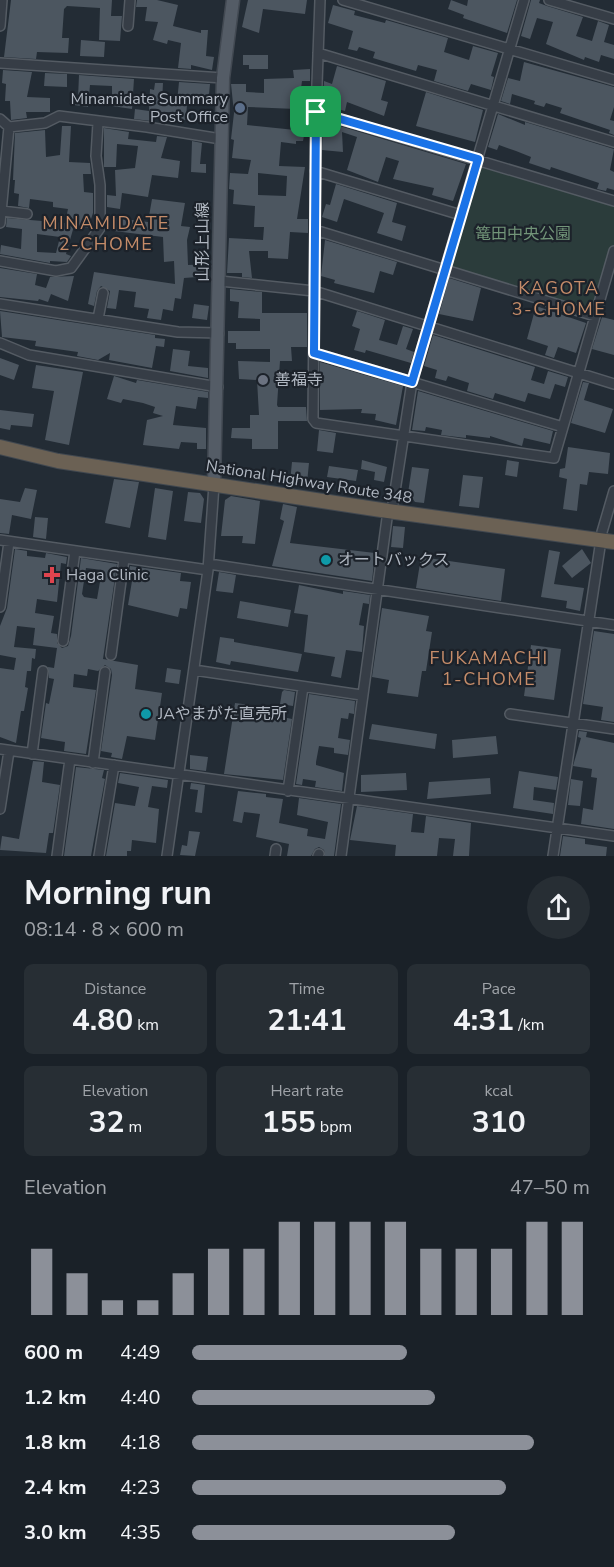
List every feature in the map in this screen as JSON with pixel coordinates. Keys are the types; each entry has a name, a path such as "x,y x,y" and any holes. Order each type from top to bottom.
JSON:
{"highway":[{"name":"National Highway Route 348","path":"0,441 60,454 216,481 391,508 608,537"},
{"name":"National Highway Route 348","path":"0,447 58,461 216,481"}],"main road":[{"name":"山形上山線","path":"216,481 223,78 233,0"}],"street":[{"path":"0,26 2,0"},
{"path":"128,26 130,0"},
{"path":"320,0 315,171 313,419 316,423 554,458 614,250"},
{"path":"343,0 614,80"},
{"path":"341,856 362,695 412,382 525,0"},
{"path":"549,0 614,20"},
{"path":"318,53 614,142"},
{"path":"0,63 223,78"},
{"path":"316,112 614,201"},
{"path":"9,128 45,123 59,116 98,123 147,126 221,139"},
{"path":"0,119 9,128"},
{"path":"0,261 56,271 71,268 100,228 100,185 96,156 98,123"},
{"path":"0,223 9,128"},
{"path":"315,171 461,215"},
{"path":"2,211 27,214"},
{"path":"315,230 595,316"},
{"path":"220,281 314,291 614,384"},
{"path":"98,320 103,293"},
{"path":"0,304 178,332 219,333"},
{"path":"0,343 29,355 218,387"},
{"path":"314,353 563,427"},
{"path":"166,856 209,567 216,481"},
{"path":"553,856 587,620 608,537 614,491"},
{"path":"0,607 4,541 124,559 209,567 378,590 614,625"},
{"path":"63,641 75,551"},
{"path":"111,656 124,559"},
{"path":"194,670 362,695"},
{"path":"32,754 43,671"},
{"path":"93,762 105,672"},
{"path":"288,791 303,687"},
{"path":"510,714 614,729"},
{"path":"0,809 4,750 614,836"},
{"path":"57,856 70,759"},
{"path":"99,856 114,765"}],"green space":[{"name":"篭田中央公園","path":"478,159 614,201 614,251 595,316 445,270"}],"building":[{"path":"11,0 112,0 111,16 122,16 120,41 99,40 100,8 67,6 64,9 62,38 69,38 68,53 37,52 36,59 4,57"},
{"path":"137,0 157,0 178,5 173,26 201,33 201,30 208,30 206,56 214,57 212,70 191,65 191,69 178,68 181,43 168,40 167,44 153,40 158,22 145,21 147,7 136,7"},
{"path":"248,0 307,0 305,14 263,9 259,33 242,27"},
{"path":"451,0 467,6 468,0 517,0 507,33 463,18 464,15 448,9"},
{"path":"531,0 540,0 539,3 583,17 576,36 592,41 598,21 609,25 604,42 614,45 614,59 601,55 599,62 585,57 584,60 546,44 553,22 537,18 530,39 521,36"},
{"path":"333,5 355,11 354,15 385,23 386,20 448,38 444,52 469,60 473,46 498,53 491,76 494,77 491,90 471,84 468,91 434,81 437,70 418,65 416,71 373,58 375,52 359,47 357,51 348,49 353,31 328,23"},
{"path":"81,40 105,42 104,57 80,56"},
{"path":"243,55 268,55 268,69 249,69 249,65 243,65"},
{"path":"524,62 614,87 614,107 610,120 614,121 614,135 609,133 610,130 560,113 562,108 546,103 544,107 534,104 535,101 512,94 510,104 501,101 508,78 520,81"},
{"path":"337,66 386,81 381,100 388,102 384,116 347,102 345,111 323,105 324,81 332,84"},
{"path":"310,69 310,81 302,81 300,96 310,97 309,105 296,105 296,109 248,107 247,125 305,131 303,141 296,141 296,144 281,142 279,166 305,167 297,219 308,219 308,233 290,232 288,259 268,258 268,251 249,251 252,278 242,277 242,273 227,273 229,238 263,240 264,227 254,227 255,206 233,204 234,190 229,189 230,173 248,174 251,160 232,158 234,140 231,139 234,113 231,84 246,84 246,92 264,93 264,79 294,78 293,70","holes":["258,173 287,176 286,196 258,195"]},
{"path":"3,70 32,72 27,97 50,98 50,112 26,112 27,118 11,120 10,101 5,101 6,84 2,83"},
{"path":"45,73 67,74 67,87 44,86"},
{"path":"79,75 134,79 132,109 112,106 112,86 90,85 88,107 74,105 75,98 78,98"},
{"path":"179,82 210,84 208,105 187,103 186,120 171,119 171,112 152,112 151,121 134,119 135,109 149,111 150,89 154,90 155,83 163,83 162,102 177,102"},
{"path":"426,92 483,110 475,142 416,126"},
{"path":"498,114 525,125 525,122 614,149 610,170 614,172 614,190 597,189 599,183 551,167 550,170 529,163 531,157 499,145 497,150 488,147"},
{"path":"323,121 466,164 453,201 432,195 434,188 393,179 399,161 386,157 378,182 347,170 357,137 342,132 343,152 322,150"},
{"path":"62,126 71,126 69,162 90,163 91,174 83,174 84,192 93,193 93,213 88,228 74,226 66,254 71,256 67,262 50,261 50,263 0,254 1,245 21,249 22,229 6,227 7,218 65,223 68,209 53,207 53,202 30,199 29,208 18,206 19,194 14,193 15,180 13,180 15,133 45,130 46,157 60,155","holes":["37,234 60,237 56,253 37,252"]},
{"path":"104,128 129,132 128,139 156,142 157,136 167,137 161,158 180,161 178,178 152,175 148,197 122,193 120,209 107,207 107,195 116,196 115,170 135,168 138,146 117,144 116,167 104,167"},
{"path":"192,141 202,143 200,164 206,164 206,173 191,172"},
{"path":"336,184 397,203 392,222 406,226 402,241 377,233 384,213 344,199 337,222 322,217 326,204 330,205"},
{"path":"152,199 185,203 181,226 190,227 187,240 188,265 209,264 210,276 184,278 181,299 175,298 173,311 163,309 161,320 147,318 149,309 134,307 136,292 119,290 116,309 107,308 110,291 101,286 97,291 94,306 88,304 94,272 175,284 174,261 164,262 163,237 114,231 116,218 148,222"},
{"path":"325,240 397,262 393,275 380,271 374,293 334,283 335,280 321,276"},
{"path":"0,268 37,274 35,285 46,288 50,277 74,276 68,301 51,294 48,302 39,299 38,301 0,297"},
{"path":"449,278 481,288 473,321 439,314"},
{"path":"230,289 262,292 262,313 307,313 307,347 291,347 292,361 280,361 277,405 278,407 306,407 307,421 278,421 278,449 252,449 252,439 231,438 232,428 250,428 250,415 259,415 257,380 239,379 238,361 270,362 270,349 236,349 236,343 228,343 228,331 260,331 260,319 238,318 239,302 230,301"},
{"path":"194,304 209,306 207,320 192,318"},
{"path":"536,306 586,323 576,353 558,347 554,358 545,355 548,346 527,339"},
{"path":"0,311 155,335 155,338 165,339 164,347 156,346 152,368 109,360 110,353 98,360 77,356 78,352 35,346 36,341 2,337"},
{"path":"357,311 385,320 379,340 397,345 403,326 413,329 406,349 414,352 411,363 366,350 365,353 354,350 360,329 352,326"},
{"path":"602,317 614,320 614,355 592,349"},
{"path":"433,335 535,367 531,380 544,384 548,371 568,377 565,387 555,384 550,399 528,393 525,402 495,393 493,399 467,391 469,383 448,376 446,381 435,378 437,370 424,366"},
{"path":"173,349 190,351 188,366 208,368 208,378 170,371"},
{"path":"0,358 19,365 14,380 0,375"},
{"path":"320,362 403,386 396,425 375,420 376,414 361,413 362,409 320,410"},
{"path":"36,365 83,372 69,445 45,440 54,391 32,388"},
{"path":"114,376 136,383 137,380 208,392 208,398 198,397 196,409 176,406 173,425 206,428 206,449 197,449 197,443 181,442 179,449 143,445 147,420 163,416 153,413 155,407 143,403 123,399 121,403 107,399"},
{"path":"583,382 589,383 584,400 613,409 605,433 571,423"},
{"path":"418,391 553,431 550,444 524,438 522,446 490,436 490,438 466,435 466,438 441,435 442,430 426,427 425,431 412,430"},
{"path":"0,410 34,414 32,427 11,425 10,430 0,428"},
{"path":"319,430 336,433 333,453 317,451"},
{"path":"568,447 610,453 608,474 589,472 587,485 580,484 577,511 563,509 567,479 559,477 560,469 565,468"},
{"path":"362,460 387,467 384,482 374,480 375,472 361,469"},
{"path":"507,460 519,462 517,477 505,475"},
{"path":"292,462 309,463 307,483 290,482"},
{"path":"329,466 358,470 356,481 327,477"},
{"path":"412,467 429,469 424,503 415,502 408,493"},
{"path":"463,475 483,477 479,508 459,506"},
{"path":"114,479 139,482 130,528 105,523"},
{"path":"25,488 37,490 31,519 12,515 9,534 0,533 0,499 20,502"},
{"path":"155,488 173,491 166,540 148,537"},
{"path":"188,492 200,493 204,499 201,523 184,521"},
{"path":"231,496 260,501 255,544 242,543 243,536 221,536 225,500"},
{"name":"オートバックス","path":"283,504 297,507 290,543 375,553 372,581 272,566 284,521 280,519"},
{"path":"35,517 48,518 46,539 33,537"},
{"path":"393,526 405,527 403,548 391,547"},
{"path":"15,549 27,551 27,556 45,558 46,553 67,557 66,564 61,563 57,602 37,599 35,613 54,616 51,633 57,634 57,643 62,648 68,646 81,558 117,564 103,659 138,665 135,689 162,693 155,740 127,736 122,759 111,757 112,753 101,751 112,675 111,669 105,665 98,671 88,669 87,676 74,674 73,687 96,690 86,754 64,751 65,742 41,738 46,703 49,704 54,679 49,678 48,667 54,668 57,648 33,645 35,628 17,626 14,647 36,649 35,659 32,658 31,671 27,671 25,687 28,688 24,711 21,711 16,743 0,737 0,668 14,670 16,658 0,655 0,626 7,608","holes":["86,568 102,570 97,599 84,597 82,594"]},
{"path":"582,549 591,563 572,578 562,566"},
{"path":"549,550 560,552 554,584 584,588 580,611 566,608 567,601 541,597"},
{"path":"421,557 505,569 501,601 416,588"},
{"path":"130,566 181,573 180,581 191,582 187,609 180,608 178,617 128,605 132,581 128,580"},
{"path":"219,572 236,575 233,593 216,591"},
{"path":"299,585 343,594 343,591 370,595 369,604 363,603 359,625 364,626 362,652 346,650 341,678 331,676 335,657 304,652 308,615 294,613"},
{"path":"240,601 291,610 288,627 237,618"},
{"path":"382,608 429,616 426,631 432,632 426,671 422,671 418,697 387,693 389,680 372,677"},
{"path":"594,631 614,634 614,722 601,720 603,707 583,704"},
{"path":"220,637 234,639 234,642 302,654 298,672 231,661 230,665 216,662"},
{"path":"531,645 561,649 554,700 524,696"},
{"path":"167,668 181,670 179,684 165,682"},
{"path":"284,690 295,692 293,706 280,704"},
{"path":"309,694 355,701 354,714 349,713 348,719 341,718 338,738 350,740 348,755 334,753 334,748 319,746 316,762 316,765 344,773 342,791 315,787 316,781 303,779 302,785 296,784"},
{"path":"235,703 279,709 278,716 292,719 283,780 224,774"},
{"path":"372,724 437,734 435,749 369,739"},
{"path":"579,731 587,732 586,737 614,743 614,829 581,824 583,808 593,810 597,778 591,777 592,769 573,766 581,738 578,737"},
{"path":"496,736 498,754 453,758 452,740"},
{"path":"190,755 208,757 206,771 190,769"},
{"path":"33,761 44,762 42,782 60,785 53,833 49,833 46,853 0,850 2,836 19,839"},
{"path":"76,767 104,770 102,778 105,779 91,856 64,856"},
{"path":"519,771 558,777 556,790 534,787 533,800 554,803 553,814 513,808"},
{"path":"120,773 168,780 167,788 152,786 148,807 159,809 156,843 132,840 131,851 127,851 127,856 106,856 115,803 135,806 139,787 118,783"},
{"path":"406,773 407,790 361,792 361,775"},
{"path":"490,778 491,794 427,799 429,782"},
{"path":"571,779 583,781 580,806 568,805"},
{"path":"191,783 205,785 202,813 195,812 198,790 190,789"},
{"path":"238,791 266,794 266,797 283,799 279,823 308,829 307,836 325,839 328,822 297,815 299,798 341,804 334,856 325,856 324,850 319,847 311,856 287,856 289,844 256,837 260,814 244,812 242,823 233,821"},
{"path":"357,806 413,814 411,832 424,833 426,816 471,823 469,856 453,856 455,839 439,838 437,856 395,856 396,845 350,840"},
{"path":"189,831 200,832 195,856 180,855 182,845 187,846"},
{"path":"563,836 585,839 585,844 607,847 606,856 560,856"}],"place":[{"name":"Minamidate Summary Post Office","path":"240,108"},
{"name":"善福寺","path":"263,380"},
{"name":"オートバックス","path":"326,560"},
{"name":"Haga Clinic","path":"52,575"},
{"name":"JAやまがた直売所","path":"146,714"}],"district":[{"name":"MINAMIDATE 2-CHOME","path":"106,233"},
{"name":"KAGOTA 3-CHOME","path":"559,298"},
{"name":"FUKAMACHI 1-CHOME","path":"489,668"}],"route":[{"path":"316,112 478,159 412,382 314,353 316,112"}]}
